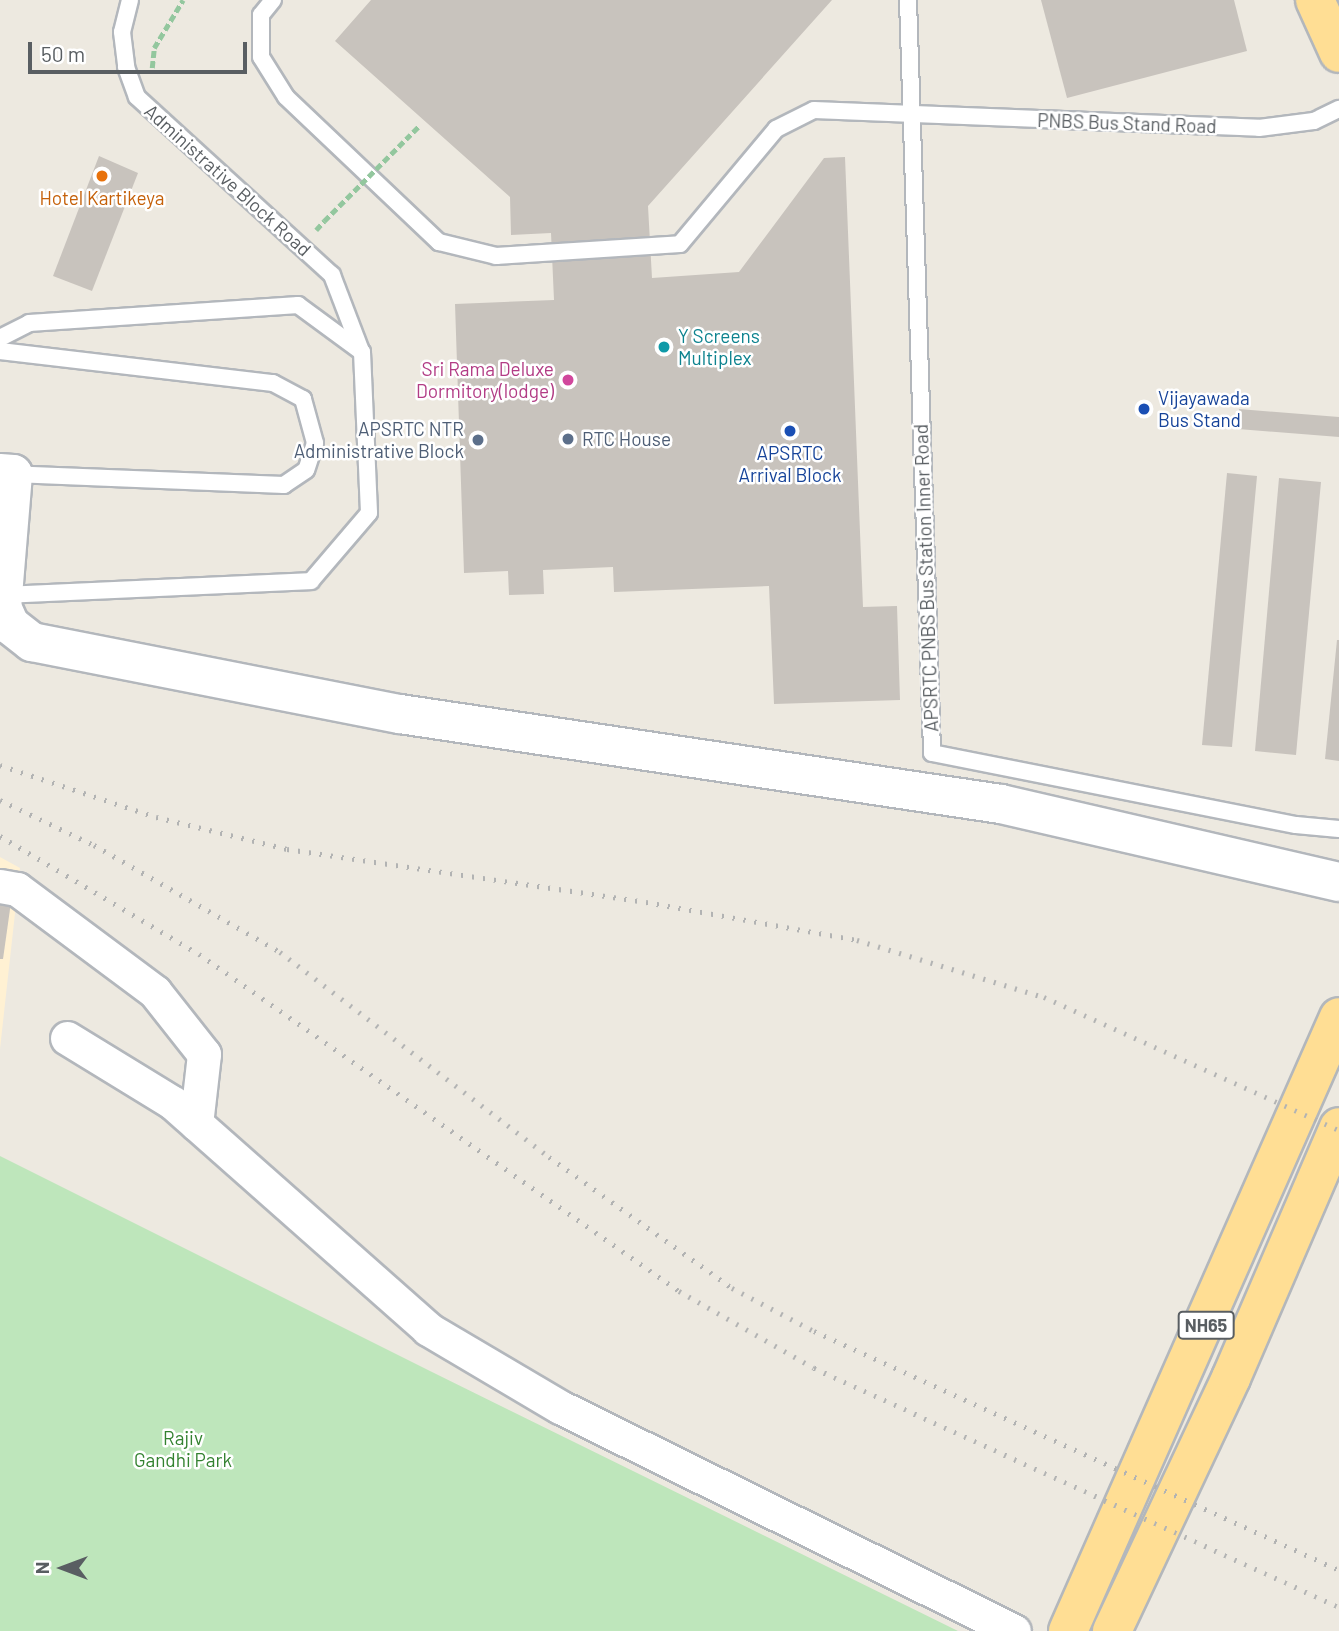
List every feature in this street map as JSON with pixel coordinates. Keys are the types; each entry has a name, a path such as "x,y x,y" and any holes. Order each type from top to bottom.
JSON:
{"highway":[{"path":"1315,0 1339,52"},
{"name":"NH65","path":"1068,1631 1339,1017"},
{"name":"NH65","path":"1112,1631 1231,1378 1339,1127"}],"street":[{"path":"7,473 2,595 10,625 32,642 400,714 1001,804 1339,882"},
{"path":"0,886 18,889 155,992 205,1054 196,1125"},
{"path":"67,1038 173,1103 428,1329 560,1408 1014,1631"}],"lane":[{"name":"Administrative Block Road","path":"2,595 311,581 369,513 362,352 332,275 137,97 126,67 122,32 130,0"},
{"path":"273,0 261,15 261,57 286,97 439,242 496,256 681,244 776,129 814,110 911,116"},
{"name":"APSRTC PNBS Bus Station Inner Road","path":"908,0 932,753 1296,825 1339,829"},
{"name":"PNBS Bus Stand Road","path":"911,116 1259,128 1314,121 1339,109"},
{"path":"0,338 29,323 298,305 362,352"},
{"path":"0,351 273,383 303,399 315,443 306,470 284,485 7,473"}],"path":[{"path":"156,77 152,67 154,48 183,0"},
{"path":"306,222 315,231 419,125"}],"shaded area":[{"path":"0,857 20,868 0,1049"}],"green space":[{"name":"Rajiv Gandhi Park","path":"0,1156 430,1371 958,1631 0,1631"}],"building":[{"path":"371,0 832,0 648,206 652,278 739,272 824,158 845,157 863,607 897,606 900,700 774,704 769,586 614,592 613,567 543,570 544,594 509,595 508,571 464,573 455,304 554,300 551,233 511,235 510,197 335,41"},
{"path":"1041,0 1234,0 1247,51 1067,98"},
{"path":"99,156 138,173 92,291 53,276"},
{"path":"1239,409 1339,417 1339,437 1238,429"},
{"path":"1227,473 1257,476 1232,747 1202,745"},
{"path":"1279,478 1321,482 1296,755 1255,751"},
{"path":"1339,640 1339,761 1325,759"},
{"path":"0,894 12,895 3,959 0,959"}],"railway":[{"path":"0,765 156,817 287,849 646,902 857,940 1044,997 1339,1130"},
{"path":"0,800 94,845 280,952 549,1157 732,1288 814,1331 1339,1570"},
{"path":"0,836 199,954 679,1291 814,1368 1339,1607"}],"place":[{"name":"Hotel Kartikeya","path":"102,176"},
{"name":"Y Screens Multiplex","path":"664,347"},
{"name":"Sri Rama Deluxe Dormitory(lodge)","path":"568,380"},
{"name":"Vijayawada Bus Stand","path":"1144,409"},
{"name":"APSRTC Arrival Block","path":"790,431"},
{"name":"RTC House","path":"568,439"},
{"name":"APSRTC NTR Administrative Block","path":"478,440"}]}
